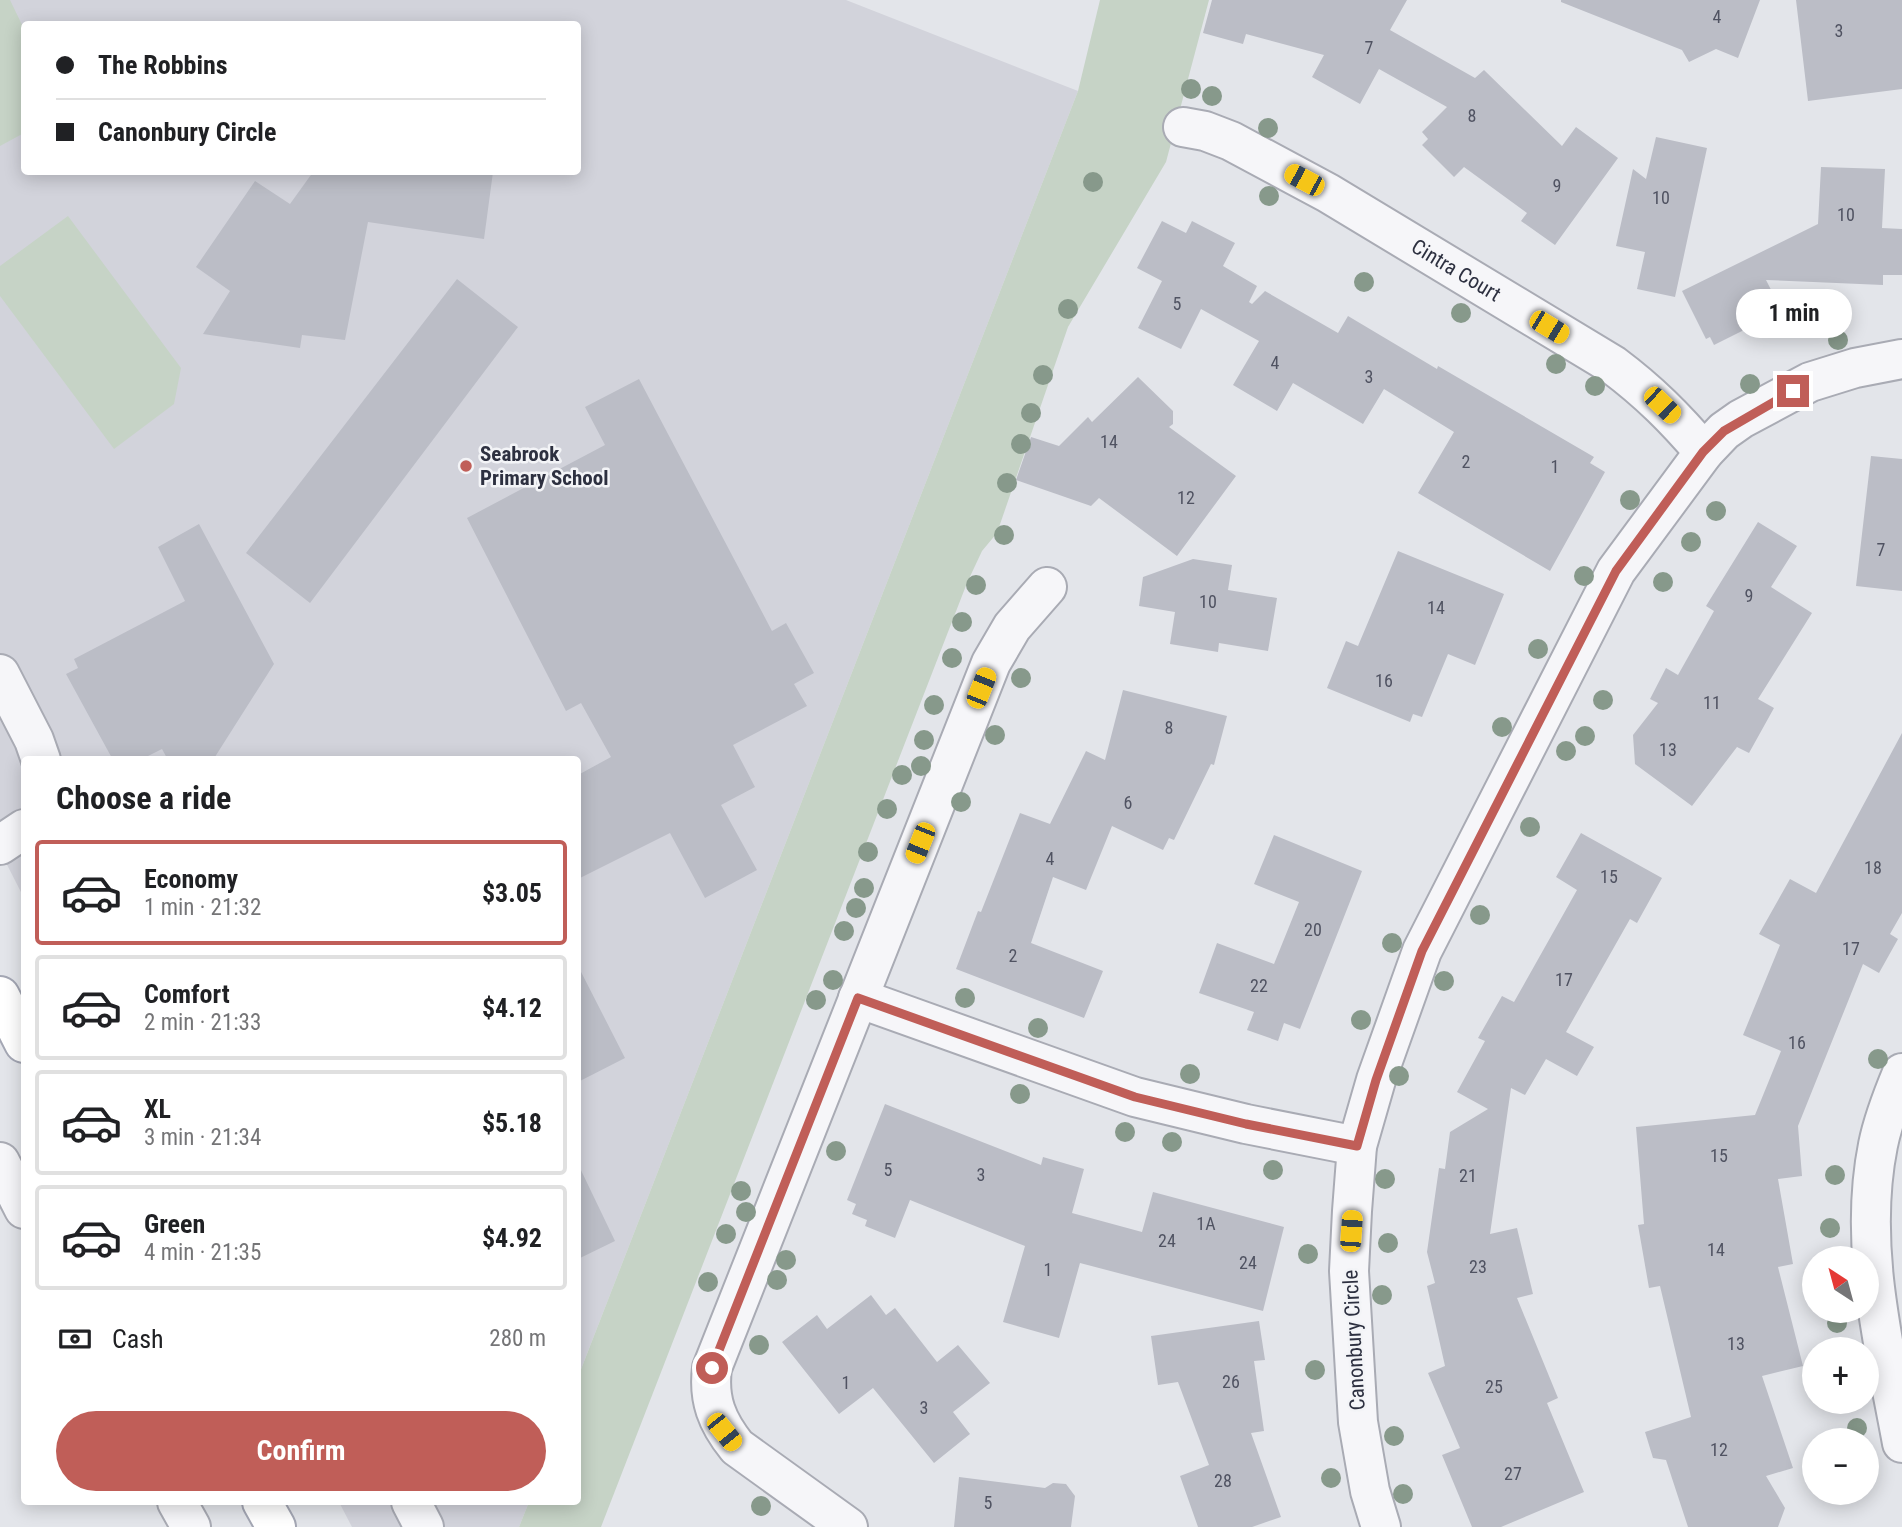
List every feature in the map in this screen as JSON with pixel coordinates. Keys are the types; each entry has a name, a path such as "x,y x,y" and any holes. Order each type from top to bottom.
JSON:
{"main road":[{"path":"0,996 21,1037"},
{"path":"264,1505 276,1527"}],"street":[{"name":"Cintra Court","path":"1184,127 1205,131 1231,141 1328,193 1613,365 1675,417 1703,452"},
{"name":"Canonbury Circle","path":"1381,1527 1370,1491 1358,1422 1349,1271 1357,1146 1376,1080 1422,951 1616,571 1703,452 1741,419 1810,382 1855,368 1902,359"},
{"path":"848,1527 737,1447 718,1419 710,1386 714,1359 991,663 1012,627 1047,587"},
{"path":"0,674 40,756"},
{"path":"0,845 21,831"},
{"path":"858,998 1135,1097 1246,1124 1357,1146"},
{"path":"1902,1073 1887,1111 1878,1145 1870,1218 1875,1297 1902,1443"},
{"path":"0,1162 21,1203"},
{"path":"179,1505 191,1527"},
{"path":"413,1505 424,1527"}],"shaded area":[{"name":"Seabrook Primary School","path":"0,0 846,0 1078,91 581,1369 581,756 21,756 21,892 0,851"},
{"path":"341,1505 528,1505 519,1527 352,1527"}],"green space":[{"path":"0,0 10,0 21,23 21,135 0,146"},
{"path":"1100,0 1209,0 1166,162 1068,327 997,533 982,551 967,583 601,1527 519,1527 528,1505 581,1505 581,1369 1078,91"},
{"path":"68,216 181,368 174,404 114,449 0,296 0,266"}],"building":[{"path":"1212,0 1407,0 1390,30 1475,78 1484,70 1562,146 1576,127 1618,158 1555,245 1521,221 1527,213 1464,167 1454,177 1422,145 1428,139 1422,132 1447,107 1379,69 1360,104 1312,77 1324,55 1246,34 1243,44 1203,33"},
{"path":"1561,0 1760,0 1738,58 1716,49 1689,62 1682,50"},
{"path":"1796,0 1902,0 1902,89 1808,101"},
{"path":"1656,137 1707,148 1675,297 1637,289 1645,252 1616,246 1633,169 1646,179"},
{"path":"1821,167 1885,169 1882,228 1902,229 1902,275 1883,275 1883,285 1766,280 1782,311 1714,345 1710,337 1706,339 1682,291 1818,224"},
{"path":"311,175 493,175 484,239 368,222 345,340 302,335 300,348 203,334 230,291 196,267 255,181 290,204"},
{"path":"1162,221 1186,233 1192,221 1235,243 1223,266 1257,286 1249,302 1252,304 1265,291 1338,333 1348,316 1594,457 1590,463 1605,472 1550,571 1418,493 1454,432 1384,389 1363,424 1293,383 1277,411 1233,385 1259,341 1201,309 1181,349 1138,328 1162,281 1137,268"},
{"path":"457,279 518,327 310,603 246,553"},
{"path":"1138,377 1173,411 1173,424 1169,427 1236,476 1177,556 1099,498 1091,506 1016,480 1031,437 1059,446 1088,417 1092,422"},
{"path":"639,379 772,631 786,623 814,673 794,684 807,706 733,745 755,787 721,805 757,870 705,898 670,833 581,878 581,773 611,757 581,703 566,711 467,518 605,445 585,407"},
{"path":"1871,456 1902,459 1902,591 1856,586"},
{"path":"1758,522 1797,546 1771,587 1812,613 1758,699 1774,708 1749,753 1737,747 1692,806 1635,764 1633,735 1658,703 1650,699 1666,668 1678,675 1714,611 1706,606"},
{"path":"199,524 274,664 216,756 166,756 162,749 148,756 111,756 66,674 78,668 74,659 185,601 158,547"},
{"path":"1398,551 1504,594 1475,665 1448,654 1422,717 1413,714 1410,722 1327,688 1346,641 1358,646"},
{"path":"1193,559 1232,565 1228,590 1277,598 1268,651 1219,643 1218,652 1170,644 1175,612 1139,606 1143,577"},
{"path":"1123,690 1227,716 1214,765 1211,764 1174,840 1169,838 1163,850 1112,826 1086,890 1053,877 1031,943 1103,971 1084,1018 956,969 1020,813 1050,824 1086,751 1105,760"},
{"path":"1902,733 1902,913 1890,934 1898,939 1879,973 1863,964 1798,1126 1802,1176 1778,1179 1793,1264 1778,1267 1802,1366 1762,1376 1793,1468 1766,1476 1785,1508 1778,1527 1688,1527 1666,1460 1653,1458 1645,1432 1691,1417 1660,1286 1649,1288 1638,1225 1644,1224 1636,1127 1755,1115 1781,1051 1743,1035 1780,945 1759,934 1790,879 1816,893"},
{"path":"1581,833 1662,878 1637,923 1630,919 1566,1032 1594,1047 1577,1076 1546,1059 1525,1095 1511,1088 1490,1234 1517,1228 1533,1294 1517,1298 1558,1398 1547,1403 1584,1492 1501,1527 1472,1527 1442,1455 1460,1448 1428,1373 1445,1366 1427,1286 1435,1283 1427,1252 1439,1168 1445,1169 1450,1132 1488,1109 1457,1092 1485,1041 1478,1038 1502,996 1514,1002 1577,890 1556,877"},
{"path":"1274,835 1362,871 1300,1029 1284,1023 1278,1041 1247,1030 1254,1012 1199,993 1217,943 1274,964 1299,902 1254,884"},
{"path":"581,972 625,1058 581,1080"},
{"path":"885,1104 1041,1165 1043,1157 1084,1169 1072,1213 1142,1232 1153,1192 1284,1227 1263,1311 1080,1263 1059,1338 1003,1322 1025,1246 910,1200 895,1238 865,1226 867,1220 852,1214 856,1204 847,1200"},
{"path":"581,1170 615,1241 581,1258"},
{"path":"871,1295 886,1315 895,1308 937,1362 958,1345 990,1383 953,1412 970,1434 934,1463 873,1388 839,1414 782,1342 817,1315 827,1329"},
{"path":"1259,1321 1265,1360 1254,1361 1264,1431 1251,1433 1281,1517 1252,1527 1198,1527 1180,1476 1209,1465 1178,1382 1158,1385 1151,1336"},
{"path":"959,1477 1045,1488 1053,1483 1066,1484 1075,1496 1071,1527 954,1527"}],"place":[{"name":"Seabrook Primary School","path":"466,466"}],"route":[{"path":"712,1368 858,998 1135,1097 1246,1124 1357,1146 1376,1080 1422,951 1616,571 1703,452 1741,419 1793,391"}]}
